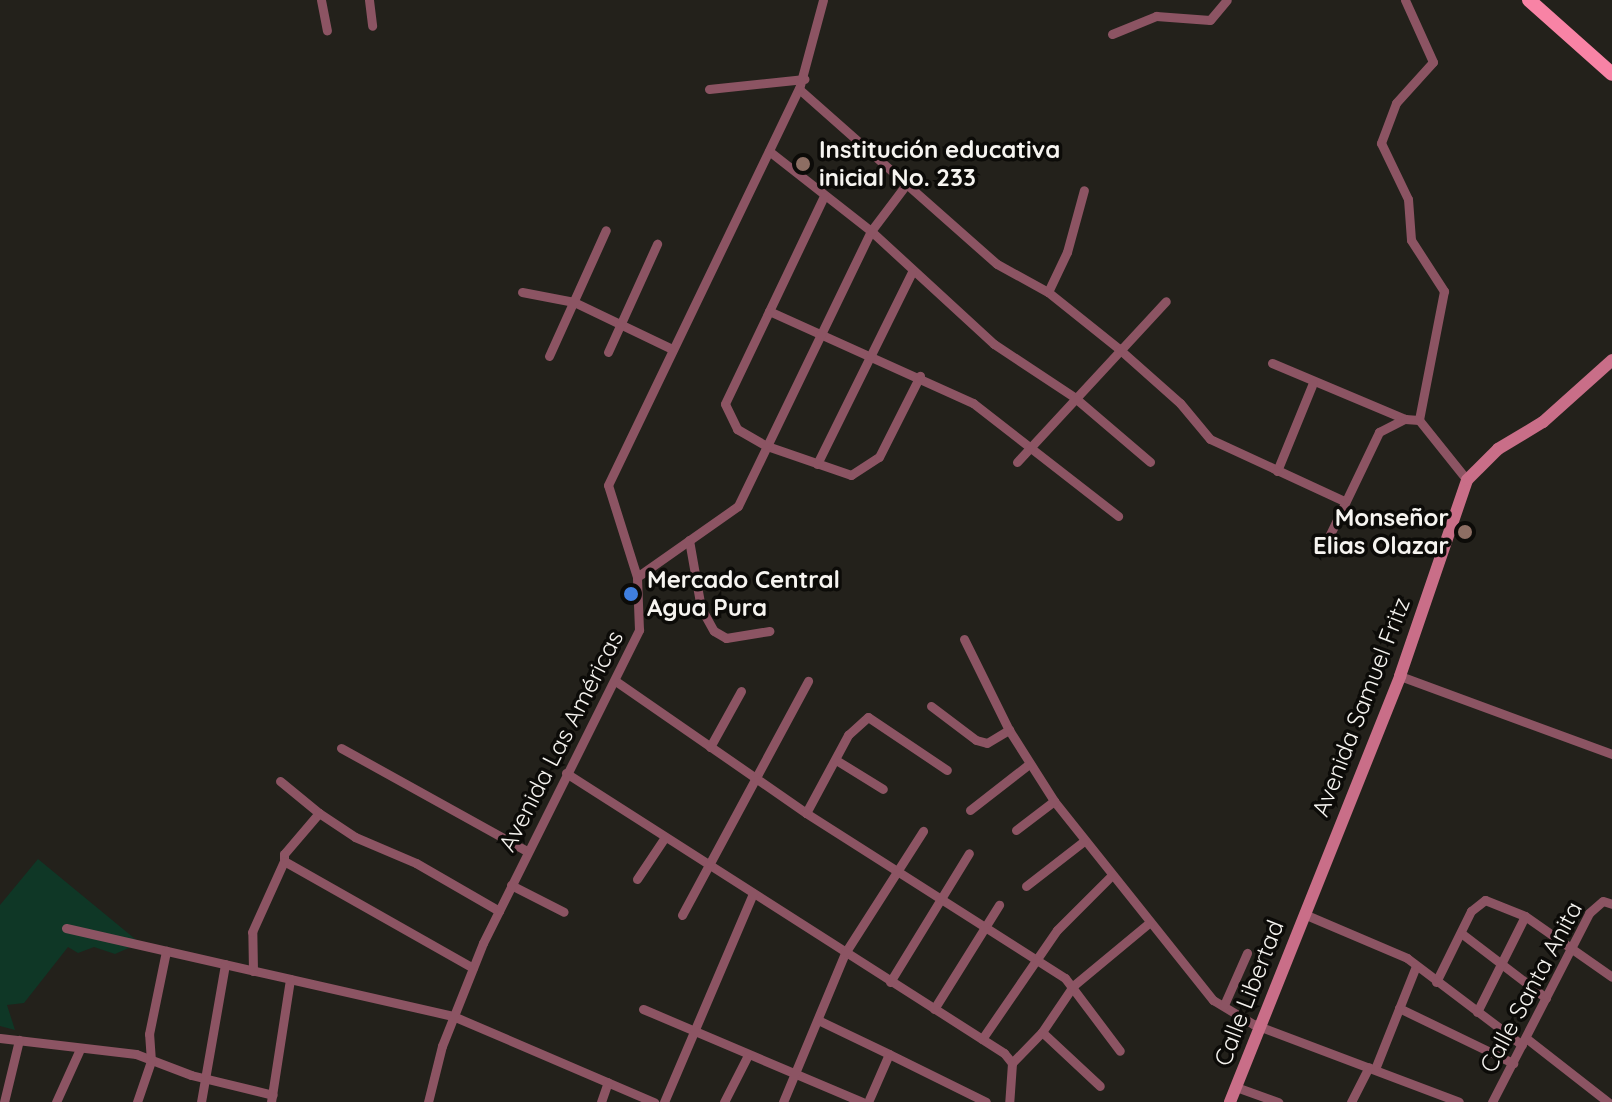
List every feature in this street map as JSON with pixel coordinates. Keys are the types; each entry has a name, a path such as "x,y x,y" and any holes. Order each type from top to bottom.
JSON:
{"main road":[{"path":"1529,0 1612,74"}],"street":[{"path":"321,0 327,30"},
{"path":"369,0 372,26"},
{"name":"Avenida Las Américas","path":"428,1102 453,1016 473,968 566,773 617,682 639,630 637,577 608,485 801,84 823,0"},
{"path":"1112,34 1156,16 1210,20 1227,0"},
{"path":"1405,0 1433,55 1427,72 1396,103 1381,143 1408,199 1411,240 1444,291 1419,420"},
{"path":"709,89 801,84 905,186 997,264 1048,292 1118,348 1180,403 1210,439 1344,501"},
{"path":"769,151 871,231 912,272 994,344 1074,397 1150,462"},
{"path":"637,577 738,506 871,231 905,186"},
{"path":"1048,292 1074,232 1084,190"},
{"path":"824,196 725,404 737,429 767,446 851,475 875,462 920,376"},
{"path":"549,356 606,230"},
{"path":"608,352 657,244"},
{"path":"817,464 867,355 912,272"},
{"path":"522,292 574,302 620,321 672,349"},
{"path":"1017,462 1118,348 1166,301"},
{"path":"769,311 920,376 973,403 1118,516"},
{"name":"Avenida Samuel Fritz","path":"1309,901 1400,676 1467,480 1498,449 1543,422 1612,360"},
{"path":"1272,363 1313,383 1405,419 1419,420 1467,480"},
{"path":"1277,471 1313,383"},
{"path":"1323,549 1379,432 1405,419"},
{"path":"689,540 701,608 714,631 726,638 769,631"},
{"path":"964,639 1009,730 1054,801 1202,989 1259,1026 1459,1102"},
{"path":"1400,676 1612,754"},
{"path":"682,915 808,681"},
{"path":"617,682 806,813 1073,986 1120,1051"},
{"path":"710,747 741,691"},
{"path":"931,706 976,740 987,743 1009,730"},
{"path":"806,813 848,735 868,717 947,770"},
{"path":"341,748 527,851"},
{"path":"836,760 883,789"},
{"path":"970,810 1029,764"},
{"path":"566,773 982,1039 1012,1063"},
{"path":"280,781 319,813 499,911"},
{"path":"1016,830 1054,801"},
{"path":"253,971 252,932 284,861 284,854 319,813"},
{"path":"783,1102 845,953 923,831"},
{"path":"637,879 665,837"},
{"path":"1026,886 1084,841"},
{"path":"890,982 969,853"},
{"path":"284,861 473,968"},
{"path":"982,1039 1035,959 1112,875"},
{"path":"511,885 564,912"},
{"path":"664,1102 753,893"},
{"path":"1436,982 1471,911 1485,900 1525,916 1612,977"},
{"name":"Calle Libertad","path":"1230,1102 1309,901"},
{"name":"Calle Santa Anita","path":"1492,1102 1594,906 1612,904"},
{"path":"934,1009 999,905"},
{"path":"1304,914 1380,944 1416,966 1608,1102"},
{"path":"1477,1012 1525,916"},
{"path":"1009,1102 1012,1063 1042,1032 1073,986 1150,922"},
{"path":"66,928 453,1016 654,1102"},
{"path":"1461,933 1546,998"},
{"path":"137,1102 151,1061 149,1034 166,951"},
{"path":"1224,1005 1247,953"},
{"path":"201,1102 209,1077 225,964"},
{"path":"1351,1102 1372,1068 1416,966"},
{"path":"0,1038 151,1061 272,1099 290,979"},
{"path":"1399,1008 1513,1063"},
{"path":"643,1009 862,1102"},
{"path":"818,1020 986,1102"},
{"path":"1042,1032 1100,1086"},
{"path":"4,1102 19,1040"},
{"path":"56,1102 80,1049"},
{"path":"868,1102 889,1054"},
{"path":"724,1102 748,1055"},
{"path":"601,1102 608,1082"},
{"path":"1236,1087 1278,1102"}],"green space":[{"path":"38,859 140,943 115,954 94,947 78,953 68,947 24,1003 7,1005 15,1030 0,1026 0,905"}],"place":[{"name":"Institución educativa inicial No. 233","path":"803,164"},
{"name":"Monseñor Elias Olazar","path":"1465,532"},
{"name":"Mercado Central Agua Pura","path":"631,594"}]}
